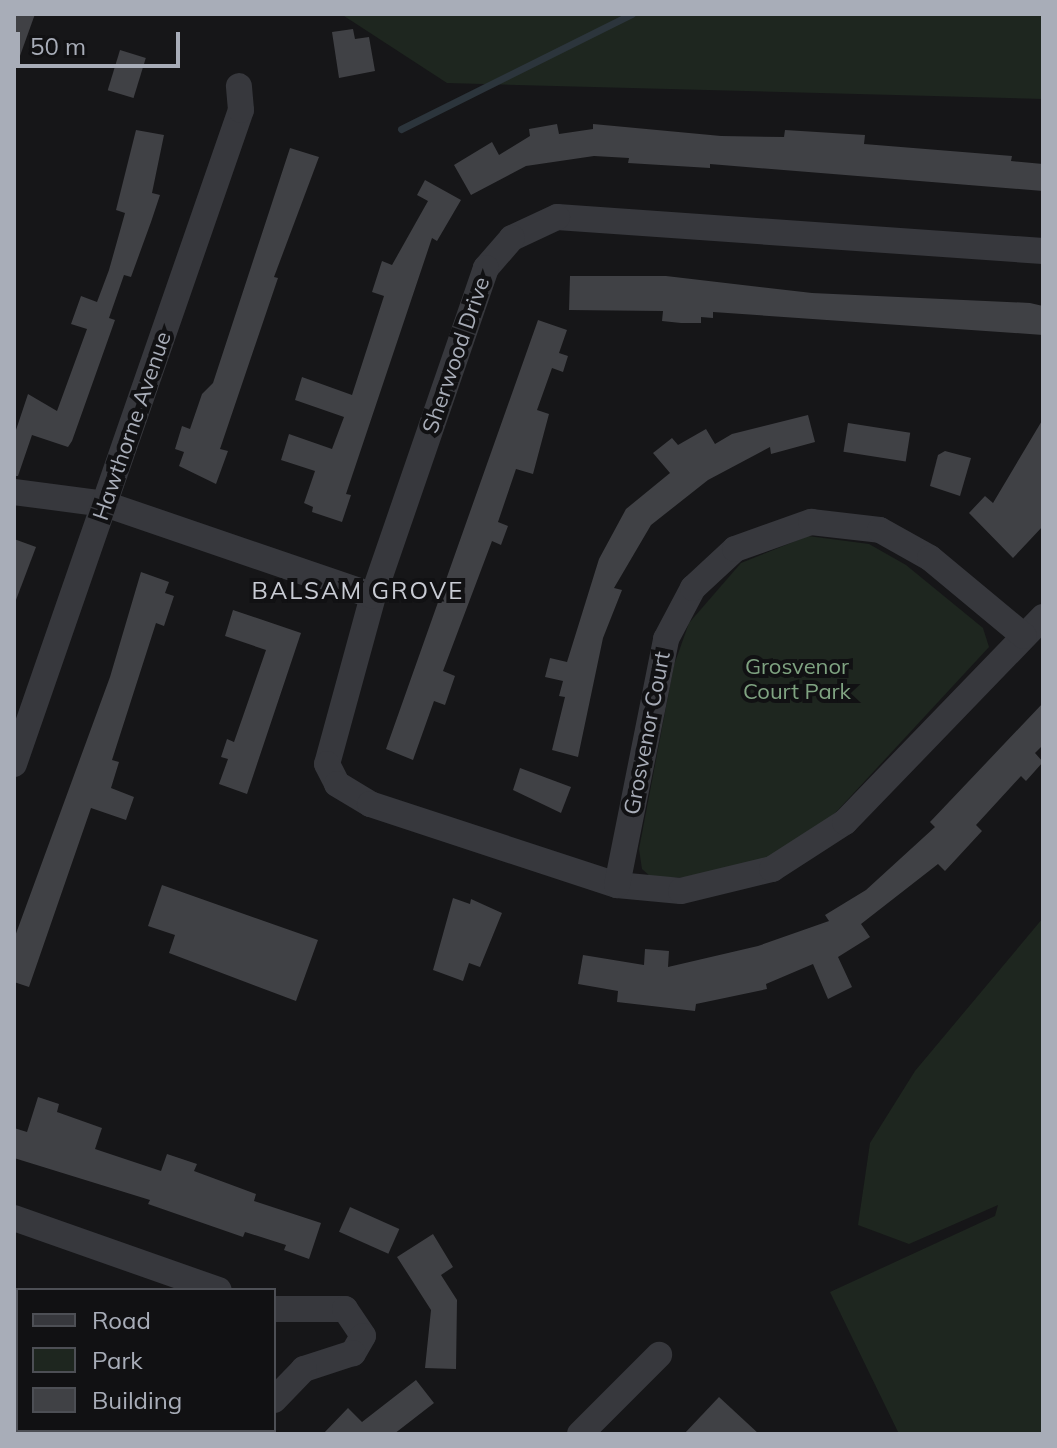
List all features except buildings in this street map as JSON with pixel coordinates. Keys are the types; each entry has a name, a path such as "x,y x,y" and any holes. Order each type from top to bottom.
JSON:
{"street":[{"name":"Hawthorne Avenue","path":"14,764 241,110 239,86"},
{"name":"Sherwood Drive","path":"617,885 370,804 337,784 327,764 373,596 486,268 512,238 557,217 1043,251"},
{"path":"14,492 105,504 373,596"},
{"name":"Grosvenor Court","path":"617,885 666,639 693,588 735,549 811,522 880,530 930,558 1024,636"},
{"path":"617,885 681,891 772,869 845,822 1043,617"},
{"path":"14,1218 213,1288"},
{"path":"276,1309 345,1309 363,1336 353,1353 304,1369 276,1398"},
{"path":"580,1434 659,1355"}],"green space":[{"path":"341,14 1043,14 1043,99 447,83"},
{"name":"Grosvenor Court Park","path":"808,536 869,544 906,565 983,628 989,647 826,823 784,850 738,870 698,878 651,877 642,869 639,849 674,665 689,623 741,563"},
{"path":"1043,918 1043,1434 899,1434 830,1292 995,1216 998,1205 909,1244 858,1225 870,1143 915,1071"},
{"path":"14,1355 16,1432 90,1432 14,1434"}],"waterway":[{"path":"401,129 632,14"}],"district":[{"name":"BALSAM GROVE","path":"358,591"}]}
